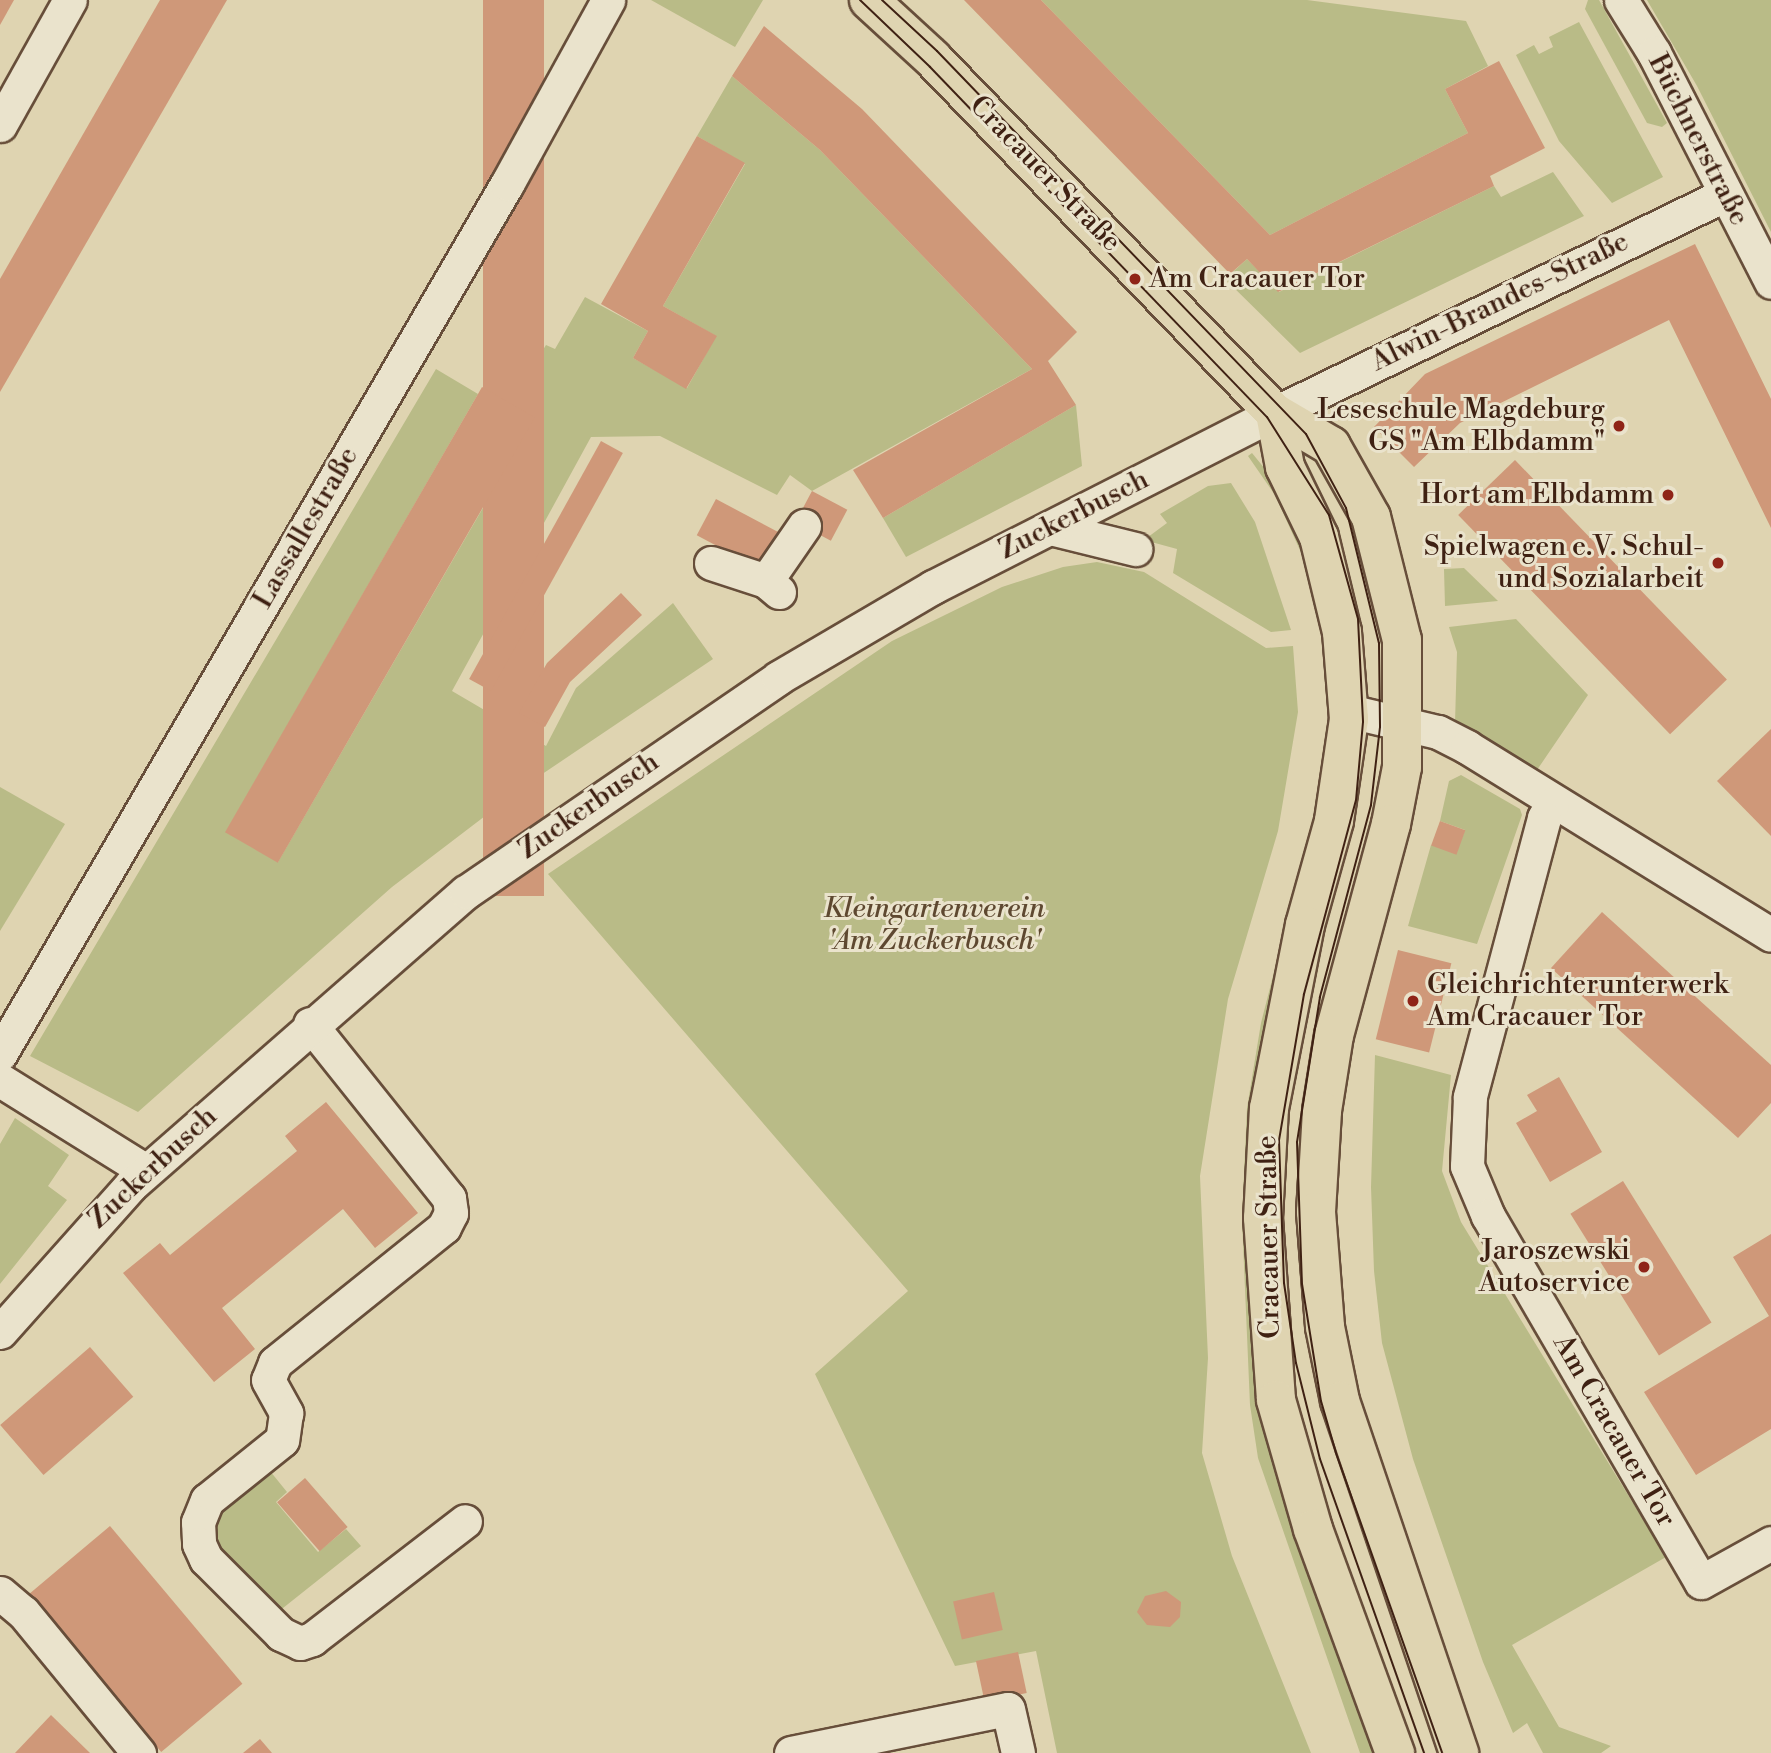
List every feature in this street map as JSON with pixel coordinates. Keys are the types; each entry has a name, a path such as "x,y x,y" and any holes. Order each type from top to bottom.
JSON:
{"main road":[{"name":"Cracauer Straße","path":"869,0 941,66 1275,413 1331,446 1371,517 1402,640 1404,722 1391,824 1334,1035 1322,1111 1316,1212 1325,1327 1340,1401 1460,1753"},
{"name":"Cracauer Straße","path":"1275,413 1285,467 1319,537 1337,609 1349,710 1334,821 1299,952 1269,1108 1263,1218 1266,1296 1276,1400 1292,1465 1395,1753"}],"street":[{"path":"0,125 70,0"},
{"name":"Lassallestraße","path":"0,1054 507,184 608,0"},
{"name":"Büchnerstraße","path":"1621,0 1654,52 1771,282"},
{"name":"Alwin-Brandes-Straße","path":"1275,413 1726,194"},
{"name":"Zuckerbusch","path":"0,1332 106,1209 146,1171 310,1024 466,892 629,777 855,631 1275,413"},
{"path":"711,563 773,586 804,526"},
{"path":"1050,528 1135,549"},
{"path":"1349,710 1438,732 1771,935"},
{"name":"Am Cracauer Tor","path":"1552,803 1529,872 1470,1097 1467,1166 1488,1216 1702,1582 1771,1543"},
{"path":"310,1024 449,1198 451,1213 444,1227 275,1363 268,1380 286,1413 282,1440 207,1500 198,1522 199,1544 206,1559 281,1634 300,1643 312,1639 465,1521"},
{"path":"0,1080 146,1171"},
{"path":"0,1593 23,1612 138,1753"},
{"path":"791,1753 1008,1709 1018,1753"}],"green space":[{"path":"651,0 763,0 735,47"},
{"path":"1041,0 1307,0 1466,21 1488,66 1445,89 1468,133 1270,235"},
{"path":"1588,0 1599,0 1667,123 1662,127 1647,123 1585,9"},
{"path":"1647,0 1771,0 1771,232 1697,86"},
{"path":"1579,22 1663,177 1612,203 1559,141 1516,55 1534,45 1539,54 1553,47 1549,37"},
{"path":"732,76 820,150 1032,369 812,491 790,475 777,495 660,436 591,437 452,691 546,746 576,688 673,603 713,659 523,787 392,887 138,1112 30,1056 436,369 478,394 226,832 278,862 535,418 510,404 546,345 555,349 585,297 648,331 633,358 687,388 716,336 663,306 745,164 697,136"},
{"path":"1553,172 1584,216 1300,353 1225,279 1247,259 1279,292 1494,186 1501,197"},
{"path":"1076,405 1082,466 906,557 883,518"},
{"path":"1252,453 1283,491 1313,579 1275,495 1248,456"},
{"path":"1231,483 1255,522 1291,630 1271,632 1173,573 1177,549 1144,540 1167,523 1160,514 1208,486"},
{"name":"Kleingartenverein 'Am Zuckerbusch'","path":"1097,562 1144,572 1266,648 1293,646 1298,712 1278,831 1228,999 1200,1176 1208,1358 1202,1453 1232,1556 1311,1753 1057,1753 1036,1651 955,1666 815,1374 908,1291 548,874 892,641 1002,587 1063,567"},
{"path":"1464,568 1498,601 1445,606 1444,569"},
{"path":"1516,619 1588,695 1537,770 1455,723 1457,652 1449,627"},
{"path":"1340,723 1297,923 1260,1404 1295,1537 1374,1753 1360,1753 1258,1458 1250,1405 1242,1219 1247,1108 1261,1023 1313,820 1328,727"},
{"path":"1461,775 1520,809 1522,815 1477,944 1408,926 1431,845 1456,853 1465,830 1440,821 1449,781"},
{"path":"0,787 65,824 0,931"},
{"path":"1375,1055 1451,1075 1442,1171 1461,1222 1666,1557 1512,1645 1559,1727 1611,1746 1601,1753 1543,1753 1527,1723 1513,1733 1483,1662 1413,1459 1382,1343 1374,1271 1371,1187"},
{"path":"15,1118 69,1155 48,1186 67,1200 0,1284 0,1144"},
{"path":"270,1471 287,1492 276,1502 318,1552 346,1529 361,1546 278,1612 214,1547 218,1519 233,1500"}],"building":[{"path":"0,0 14,0 0,25"},
{"path":"160,0 227,0 0,392 0,279"},
{"path":"483,0 544,0 544,896 483,896"},
{"path":"964,0 1041,0 1270,235 1468,133 1445,89 1499,61 1545,148 1490,176 1494,186 1278,292 1247,259 1230,274"},
{"path":"764,26 862,109 1077,332 1048,361 1076,405 883,518 853,470 1032,369 820,150 732,76"},
{"path":"697,136 745,163 663,306 717,336 686,389 633,358 648,331 601,304"},
{"path":"1695,244 1771,399 1771,528 1669,320 1460,423 1414,467 1374,427 1425,374"},
{"path":"482,387 535,418 278,863 225,832"},
{"path":"601,441 623,453 491,691 469,679"},
{"path":"1515,460 1727,679 1670,734 1458,515"},
{"path":"812,491 847,510 831,541 796,522"},
{"path":"716,499 780,533 760,569 697,535"},
{"path":"621,593 642,615 570,682 545,727 519,713 547,663"},
{"path":"1771,729 1771,836 1717,781"},
{"path":"1440,821 1465,830 1456,855 1431,845"},
{"path":"1602,912 1771,1065 1771,1103 1738,1138 1551,968"},
{"name":"Gleichrichterunterwerk Am Cracauer Tor","path":"1398,950 1451,963 1429,1053 1376,1039"},
{"path":"1559,1077 1602,1152 1550,1182 1516,1123 1537,1111 1527,1095"},
{"path":"326,1102 418,1213 375,1248 343,1209 222,1308 255,1349 214,1382 123,1273 160,1243 170,1255 297,1151 285,1136"},
{"path":"1623,1181 1711,1323 1659,1355 1570,1214"},
{"path":"1771,1234 1771,1429 1696,1475 1644,1392 1769,1316 1733,1257"},
{"path":"90,1347 133,1397 43,1475 0,1425"},
{"path":"305,1478 348,1527 320,1551 277,1502"},
{"path":"110,1526 242,1684 161,1752 29,1594"},
{"path":"1166,1591 1181,1602 1180,1617 1170,1627 1147,1625 1137,1612 1145,1596"},
{"path":"994,1592 1003,1630 962,1639 953,1601"},
{"path":"1018,1652 1027,1693 985,1702 976,1661"},
{"path":"51,1715 90,1753 15,1753"},
{"path":"260,1739 272,1753 243,1753"}],"tram line":[{"path":"860,0 930,67 1267,417 1329,515 1358,619 1363,722 1356,800 1304,994 1279,1140 1284,1283 1296,1363 1320,1459 1424,1753"},
{"path":"882,0 937,51 1306,434 1346,508 1379,643 1380,727 1371,805 1320,997 1297,1142 1302,1284 1321,1401 1336,1453 1442,1753"}],"place":[{"name":"Am Cracauer Tor","path":"1135,279"},
{"name":"Leseschule Magdeburg GS \"Am Elbdamm\"","path":"1619,426"},
{"name":"Hort am Elbdamm","path":"1668,495"},
{"name":"Spielwagen e.V. Schul- und Sozialarbeit","path":"1718,563"},
{"name":"Gleichrichterunterwerk Am Cracauer Tor","path":"1413,1001"},
{"name":"Jaroszewski Autoservice","path":"1644,1267"}]}
